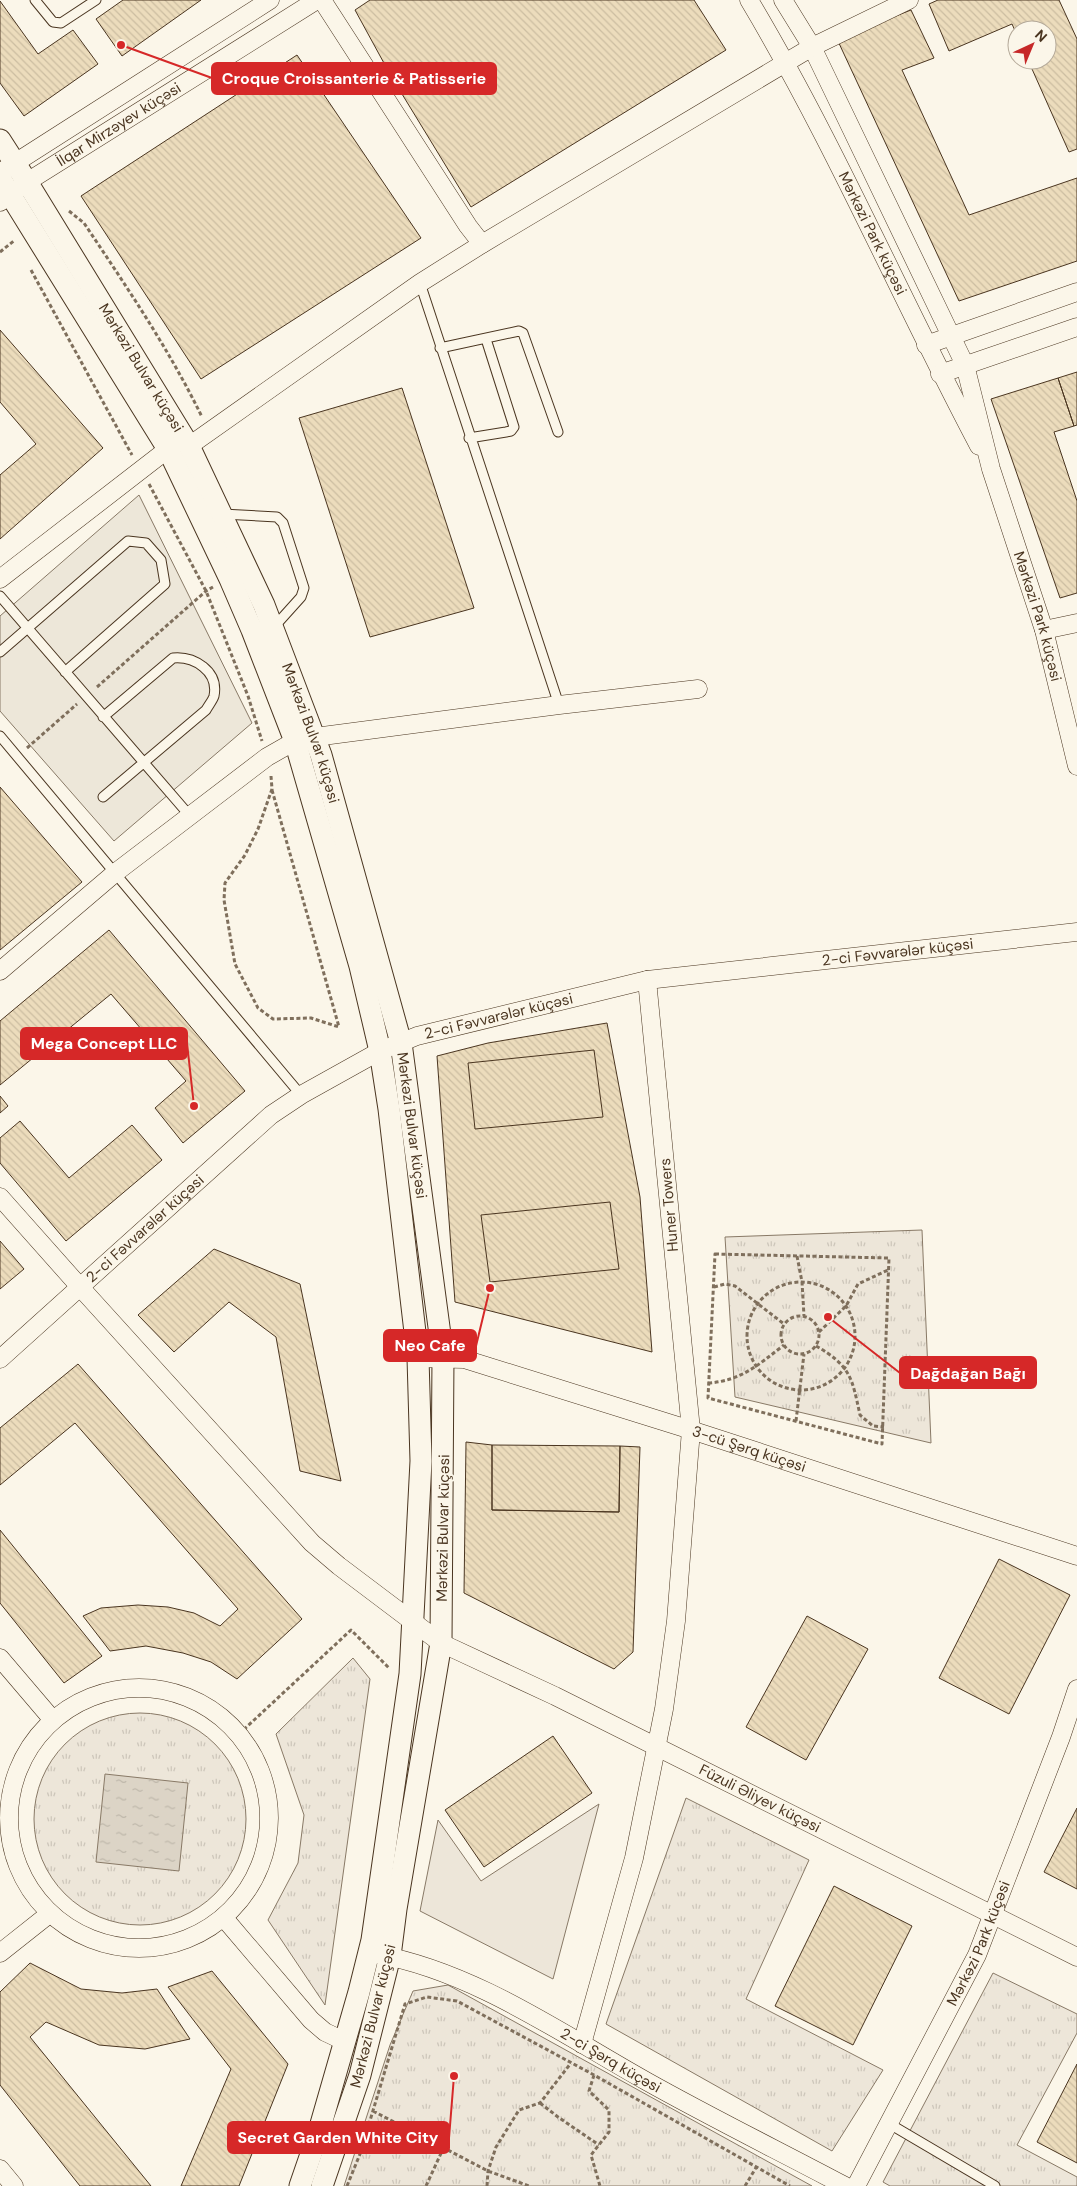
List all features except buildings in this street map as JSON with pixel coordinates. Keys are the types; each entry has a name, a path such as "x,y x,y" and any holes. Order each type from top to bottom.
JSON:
{"street":[{"name":"İlqar Mirzəyev küçəsi","path":"7,168 270,0"},
{"name":"İlqar Mirzəyev küçəsi","path":"3,191 27,182 317,0"},
{"path":"322,0 482,244"},
{"name":"Mərkəzi Park küçəsi","path":"749,0 786,62 940,374 991,469"},
{"name":"Mərkəzi Park küçəsi","path":"783,0 812,47 966,365 991,469 1044,630 1077,766"},
{"path":"189,446 420,283 482,244 812,47 909,0"},
{"name":"Mərkəzi Bulvar küçəsi","path":"0,140 7,168 27,182 189,446 273,627 305,739 389,994 401,1043 444,1357 441,1643 396,1909 390,1956 360,2075 322,2186"},
{"name":"Mərkəzi Bulvar küçəsi","path":"3,191 168,450 305,739 380,1051 390,1119 418,1358 421,1461 410,1674 368,1952 319,2132 300,2186"},
{"path":"926,345 1077,292"},
{"path":"940,374 1077,327"},
{"path":"0,579 168,450"},
{"path":"1044,630 1077,623"},
{"path":"0,971 115,873 267,757 305,739 559,705 698,689"},
{"name":"2-ci Fəvvarələr küçəsi","path":"0,1359 272,1115 301,1096 380,1051 417,1036 647,980 1077,932"},
{"name":"Huner Towers","path":"582,2044 634,1858 664,1709 676,1621 691,1430 647,980"},
{"name":"Füzuli Əliyev küçəsi","path":"0,1197 80,1288 312,1543 339,1566 412,1619 441,1643 555,1696 1077,1957"},
{"name":"3-cü Şərq küçəsi","path":"418,1358 444,1357 464,1360 691,1430 1077,1556"},
{"path":"0,1658 52,1719"},
{"path":"128,1688 169,1691 207,1707 239,1734 260,1769 270,1808 266,1849 251,1887 224,1918 195,1937 170,1945 127,1948 93,1941 48,1914 17,1866 8,1826 12,1786 23,1759 27,1750 52,1719 88,1697 96,1695 128,1688"},
{"name":"Mərkəzi Park küçəsi","path":"856,2186 977,1954 1061,1737 1077,1689"},
{"path":"0,1953 48,1914"},
{"path":"224,1918 311,2020 325,2032 344,2041"},
{"name":"2-ci Şərq küçəsi","path":"368,1952 414,1962 471,1984 648,2082 845,2186"},
{"path":"0,2169 14,2186"}],"lane":[{"path":"35,0 53,22 61,23 96,0"},
{"path":"420,283 469,438 559,705"},
{"path":"440,348 519,331 523,333 558,432"},
{"path":"469,438 511,431 514,427 486,339"},
{"path":"221,514 276,517 284,522 304,588 301,597 273,627"},
{"path":"0,652 128,541 146,543 160,560 165,584 65,672"},
{"path":"0,596 190,816"},
{"path":"102,797 206,710 214,696 214,681 202,664 184,657 173,658 103,717"},
{"path":"0,736 301,1096"},
{"path":"888,2124 995,2186"}],"path":[{"path":"65,207 84,223 155,332 189,391 209,432"},
{"path":"0,252 15,240"},
{"path":"17,756 206,591"},
{"path":"272,790 339,1027"},
{"path":"715,1254 797,1256 889,1258 882,1444 708,1398 715,1254"},
{"path":"797,1256 802,1282 804,1316"},
{"path":"819,1332 816,1325 804,1316 797,1316 784,1324 781,1339 789,1351 804,1354 810,1352 816,1346 819,1332 846,1306 858,1284 888,1270"},
{"path":"802,1282 815,1284 827,1289 846,1306 855,1331 855,1343 845,1368 826,1384 801,1390 776,1384 757,1366 749,1348 748,1329 751,1316 766,1296 777,1288 802,1282"},
{"path":"714,1287 725,1284 735,1286 784,1324"},
{"path":"686,1380 709,1383 730,1381 757,1366 784,1346"},
{"path":"816,1346 845,1368 856,1390 860,1415 873,1426 884,1427"},
{"path":"796,1421 804,1354"},
{"path":"239,1734 351,1630 390,1670"},
{"path":"347,2186 360,2154 405,2004 427,1997 457,2001 594,2075 790,2186"},
{"path":"487,2186 488,2171 496,2147 519,2110 540,2103 571,2063"},
{"path":"594,2075 589,2091 609,2110 609,2132 591,2155 600,2186"},
{"path":"540,2103 558,2118 599,2145"},
{"path":"373,2111 488,2171 529,2186"},
{"path":"426,2186 443,2149"},
{"path":"745,2186 757,2166"}],"green space":[{"path":"922,1230 931,1443 735,1397 725,1237"},
{"path":"353,1658 370,1679 325,2005 268,1920 298,1863 304,1815 276,1734"},
{"path":"140,1713 161,1715 180,1721 199,1731 215,1744 228,1760 238,1779 244,1798 246,1819 244,1840 238,1859 228,1878 215,1894 199,1907 180,1917 161,1923 140,1925 119,1923 100,1917 81,1907 65,1894 52,1878 42,1859 36,1840 34,1819 36,1798 42,1779 52,1760 65,1744 81,1731 100,1721 119,1715"},
{"path":"686,1798 809,1860 746,1999 883,2070 832,2151 606,2024"},
{"path":"599,1804 553,1979 420,1911 438,1820 481,1881"},
{"path":"993,1973 1077,2014 1077,2033 1017,2145 1077,2177 1077,2186 890,2186 883,2182"},
{"path":"448,1985 812,2186 344,2186 390,2045 413,1991"}],"shaded area":[{"path":"139,495 252,723 114,841 0,711 0,616"}],"water":[{"path":"105,1774 188,1783 179,1871 96,1862"}],"place":[{"name":"Croque Croissanterie & Patisserie","path":"121,45"},
{"name":"Mega Concept LLC","path":"194,1106"},
{"name":"Neo Cafe","path":"490,1288"},
{"name":"Dağdağan Bağı","path":"828,1317"},
{"name":"Secret Garden White City","path":"454,2076"}]}
